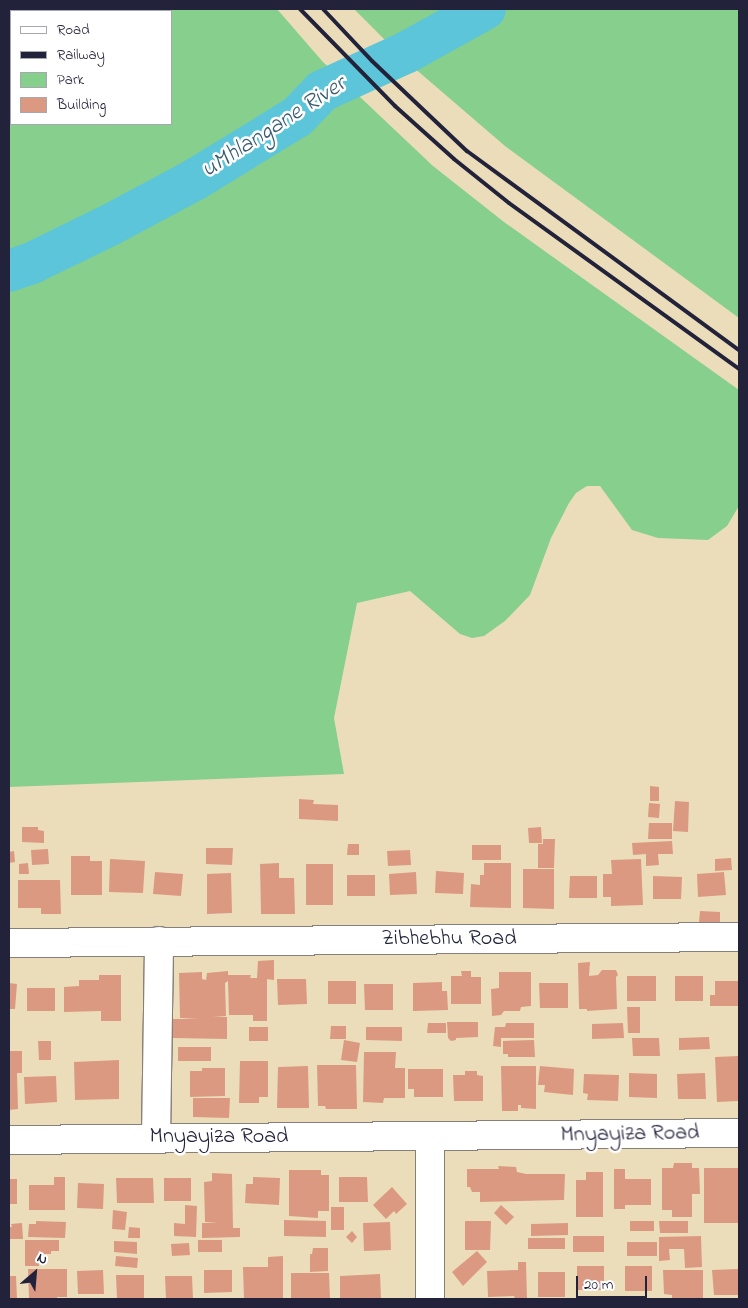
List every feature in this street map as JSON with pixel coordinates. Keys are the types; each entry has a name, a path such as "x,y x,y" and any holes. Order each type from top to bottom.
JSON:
{"street":[{"name":"Zibhebhu Road","path":"9,943 739,937"},
{"path":"156,1138 158,941"},
{"name":"Mnyayiza Road","path":"9,1140 430,1138 739,1133"},
{"path":"430,1138 430,1299"}],"green space":[{"path":"9,9 277,9 323,62 433,166 504,222 739,390 739,506 727,526 708,540 658,538 632,530 600,486 587,486 576,493 569,503 551,538 530,595 505,621 484,636 472,638 460,634 410,591 357,603 334,718 344,774 9,787"},
{"path":"354,9 739,9 739,318 505,146 405,60"}],"building":[{"path":"650,786 659,787 659,801 650,801"},
{"path":"299,799 314,800 313,804 338,805 338,821 299,819"},
{"path":"675,801 689,802 688,832 673,831"},
{"path":"649,803 660,804 659,818 648,817"},
{"path":"649,823 672,823 672,839 648,839"},
{"path":"22,827 38,827 38,830 44,831 44,843 22,842"},
{"path":"541,827 542,843 529,843 528,828"},
{"path":"543,839 555,839 554,868 538,868 538,844 543,844"},
{"path":"672,841 673,854 658,854 659,865 646,866 646,854 633,855 632,843"},
{"path":"348,844 359,844 359,855 347,855"},
{"path":"472,845 501,845 501,860 472,860"},
{"path":"206,848 233,848 232,865 206,864"},
{"path":"48,849 49,864 32,865 31,850"},
{"path":"410,850 411,865 388,866 387,851"},
{"path":"14,851 15,862 9,863 9,852"},
{"path":"71,856 90,856 90,861 102,861 102,895 71,895"},
{"path":"731,858 732,870 715,871 715,859"},
{"path":"110,859 145,861 143,893 109,892"},
{"path":"641,859 643,905 611,906 611,897 603,897 603,874 612,874 611,860"},
{"path":"28,863 29,874 19,874 19,864"},
{"path":"279,863 279,878 294,878 295,914 261,914 260,864"},
{"path":"484,863 511,863 511,908 470,907 471,884 480,885 480,875 484,875"},
{"path":"306,864 333,864 333,905 306,905"},
{"path":"523,869 554,869 554,909 523,908"},
{"path":"436,871 464,873 463,894 435,893"},
{"path":"155,872 183,874 181,896 153,894"},
{"path":"416,872 417,894 390,895 389,874"},
{"path":"724,872 726,895 698,897 697,874"},
{"path":"231,873 232,913 207,914 207,874"},
{"path":"347,875 375,875 375,896 347,896"},
{"path":"570,876 597,876 597,898 569,898"},
{"path":"653,876 682,877 681,899 653,899"},
{"path":"18,880 60,880 61,914 41,914 41,908 18,908"},
{"path":"700,911 720,912 720,923 699,922"},
{"path":"274,960 274,980 257,978 258,961"},
{"path":"590,962 589,976 598,975 602,970 616,970 618,975 616,977 617,1009 587,1011 587,1009 579,1009 578,963"},
{"path":"228,971 228,975 251,975 250,978 267,978 267,1021 253,1021 253,1015 229,1015 228,981 225,983 226,1016 213,1016 227,1017 227,1039 173,1038 173,1019 198,1019 180,1018 179,973 202,972 202,979 206,980 207,973"},
{"path":"461,971 471,971 471,977 481,977 481,1004 451,1004 451,976 462,976"},
{"path":"499,972 531,972 531,1006 521,1007 520,1011 504,1011 501,1015 492,1016 491,989 499,988"},
{"path":"99,975 121,975 121,1021 101,1021 101,1011 64,1012 64,987 79,986 79,980 99,980"},
{"path":"627,976 656,976 656,1001 627,1001"},
{"path":"675,976 703,976 703,1001 675,1001"},
{"path":"277,979 306,979 307,1004 278,1005"},
{"path":"328,981 356,981 356,1004 328,1004"},
{"path":"715,981 739,981 739,1006 710,1006 710,995 715,995"},
{"path":"442,982 442,991 447,991 448,1010 413,1011 413,983"},
{"path":"9,983 17,984 15,1009 9,1009"},
{"path":"539,983 568,983 568,1008 540,1008"},
{"path":"364,984 393,984 393,1010 365,1010"},
{"path":"27,988 55,988 55,1011 27,1011"},
{"path":"627,1007 640,1007 640,1033 628,1033"},
{"path":"447,1022 478,1022 478,1037 456,1038 456,1040 451,1041 448,1038"},
{"path":"428,1023 446,1023 446,1033 427,1033"},
{"path":"506,1023 534,1023 534,1038 501,1038 501,1047 493,1046 495,1027 505,1027"},
{"path":"623,1023 624,1038 592,1039 592,1024"},
{"path":"331,1026 346,1026 346,1039 330,1039"},
{"path":"249,1027 268,1027 268,1041 249,1041"},
{"path":"366,1027 402,1027 402,1041 366,1040"},
{"path":"709,1037 710,1049 679,1050 679,1038"},
{"path":"632,1038 659,1038 660,1056 633,1056"},
{"path":"344,1040 360,1043 357,1062 341,1060"},
{"path":"534,1040 535,1057 508,1057 508,1054 503,1054 503,1041"},
{"path":"38,1041 51,1041 51,1060 39,1060"},
{"path":"178,1047 211,1047 211,1061 178,1061"},
{"path":"9,1051 22,1051 22,1073 17,1073 18,1109 9,1110"},
{"path":"364,1052 396,1052 395,1068 405,1068 405,1098 384,1098 383,1103 363,1102"},
{"path":"739,1056 739,1101 717,1102 715,1057"},
{"path":"119,1060 119,1099 75,1100 74,1062"},
{"path":"240,1061 268,1061 268,1097 259,1097 259,1103 239,1103"},
{"path":"317,1065 356,1065 357,1109 326,1109 325,1106 318,1106"},
{"path":"308,1066 309,1108 277,1108 278,1067"},
{"path":"501,1066 536,1066 536,1109 521,1108 521,1105 518,1105 518,1111 502,1111"},
{"path":"540,1066 574,1069 573,1095 544,1092 545,1085 538,1085"},
{"path":"202,1068 225,1068 225,1096 190,1097 190,1071 202,1071"},
{"path":"408,1069 443,1069 443,1097 414,1097 414,1089 408,1089"},
{"path":"465,1071 477,1071 477,1075 483,1076 483,1101 454,1101 453,1075 465,1075"},
{"path":"629,1073 657,1074 657,1098 629,1097"},
{"path":"705,1073 706,1099 678,1099 677,1074"},
{"path":"584,1074 619,1075 618,1101 587,1100 588,1094 583,1093"},
{"path":"56,1076 57,1102 25,1104 24,1077"},
{"path":"193,1098 230,1098 229,1118 193,1117"},
{"path":"674,1163 692,1163 692,1168 699,1168 700,1194 692,1194 692,1217 672,1217 672,1210 662,1210 662,1168 673,1168"},
{"path":"498,1166 516,1167 517,1172 526,1174 565,1174 564,1200 480,1202 480,1192 472,1192 470,1187 467,1187 467,1169 499,1169"},
{"path":"704,1168 739,1168 739,1223 704,1223"},
{"path":"614,1169 625,1169 625,1179 651,1179 651,1205 625,1205 625,1209 614,1209"},
{"path":"289,1170 321,1170 321,1175 329,1175 329,1211 318,1211 318,1218 289,1216"},
{"path":"586,1172 603,1172 603,1217 576,1217 576,1180 586,1180"},
{"path":"212,1173 232,1174 233,1228 240,1228 240,1237 202,1238 202,1223 218,1223 205,1222 204,1182 212,1181"},
{"path":"54,1177 65,1177 65,1210 29,1210 29,1185 54,1185"},
{"path":"253,1177 280,1178 279,1205 245,1203 246,1184 253,1184"},
{"path":"339,1177 367,1177 368,1202 339,1202"},
{"path":"116,1178 153,1178 154,1203 117,1203"},
{"path":"164,1178 191,1178 191,1201 164,1201"},
{"path":"9,1179 17,1179 17,1204 9,1204"},
{"path":"78,1183 104,1184 103,1209 77,1208"},
{"path":"392,1187 407,1204 396,1214 394,1211 386,1219 373,1205"},
{"path":"185,1205 197,1206 196,1237 174,1236 174,1223 185,1224"},
{"path":"501,1205 514,1217 506,1225 494,1213"},
{"path":"331,1207 344,1207 344,1230 331,1230"},
{"path":"113,1210 127,1212 125,1230 112,1229"},
{"path":"284,1220 326,1221 326,1237 284,1236"},
{"path":"36,1221 66,1222 65,1238 28,1237 29,1224 36,1224"},
{"path":"465,1221 491,1221 490,1250 465,1250"},
{"path":"630,1221 654,1221 654,1231 630,1231"},
{"path":"659,1221 688,1221 688,1233 660,1233"},
{"path":"390,1222 391,1250 364,1251 363,1223"},
{"path":"22,1223 23,1239 9,1239 9,1227 12,1227 11,1224"},
{"path":"568,1223 568,1235 531,1236 531,1224"},
{"path":"129,1227 140,1228 140,1238 128,1238"},
{"path":"352,1231 357,1237 352,1243 346,1237"},
{"path":"573,1236 604,1236 604,1252 573,1252"},
{"path":"701,1236 702,1267 685,1268 684,1249 669,1249 670,1260 659,1261 659,1237"},
{"path":"528,1238 565,1238 565,1249 528,1249"},
{"path":"25,1240 59,1240 59,1251 51,1251 51,1254 39,1254 39,1266 25,1266"},
{"path":"198,1240 222,1240 222,1252 198,1252"},
{"path":"114,1241 137,1242 137,1254 114,1252"},
{"path":"627,1242 657,1242 657,1256 627,1256"},
{"path":"189,1243 190,1255 172,1256 171,1244"},
{"path":"313,1248 328,1248 328,1271 310,1272 310,1254 312,1254"},
{"path":"477,1251 487,1262 463,1286 452,1272"},
{"path":"116,1256 138,1258 137,1268 115,1266"},
{"path":"283,1256 283,1299 244,1299 243,1267 268,1267 268,1257"},
{"path":"518,1262 526,1262 527,1299 515,1299 514,1296 488,1297 487,1271 518,1270"},
{"path":"577,1266 604,1266 604,1290 577,1290"},
{"path":"625,1266 652,1266 652,1291 625,1291"},
{"path":"28,1269 67,1269 67,1297 29,1299"},
{"path":"738,1269 739,1295 714,1295 712,1270"},
{"path":"103,1270 104,1294 78,1294 77,1271"},
{"path":"204,1270 232,1270 232,1292 204,1293"},
{"path":"663,1270 703,1270 703,1299 672,1299 672,1295 664,1294"},
{"path":"538,1272 565,1272 565,1297 538,1297"},
{"path":"291,1273 329,1273 330,1299 291,1299"},
{"path":"380,1274 381,1299 340,1299 340,1276"},
{"path":"116,1275 144,1275 144,1299 117,1299"},
{"path":"9,1276 16,1276 17,1299 9,1299"},
{"path":"165,1276 192,1276 193,1299 166,1299"}],"waterway":[{"name":"uMhlangane River","path":"9,271 32,263 108,226 194,180 297,117 322,91 407,52 485,9"}],"railway":[{"path":"300,9 395,106 454,159 509,203 739,369"},
{"path":"323,9 372,61 467,151 739,350"}]}
